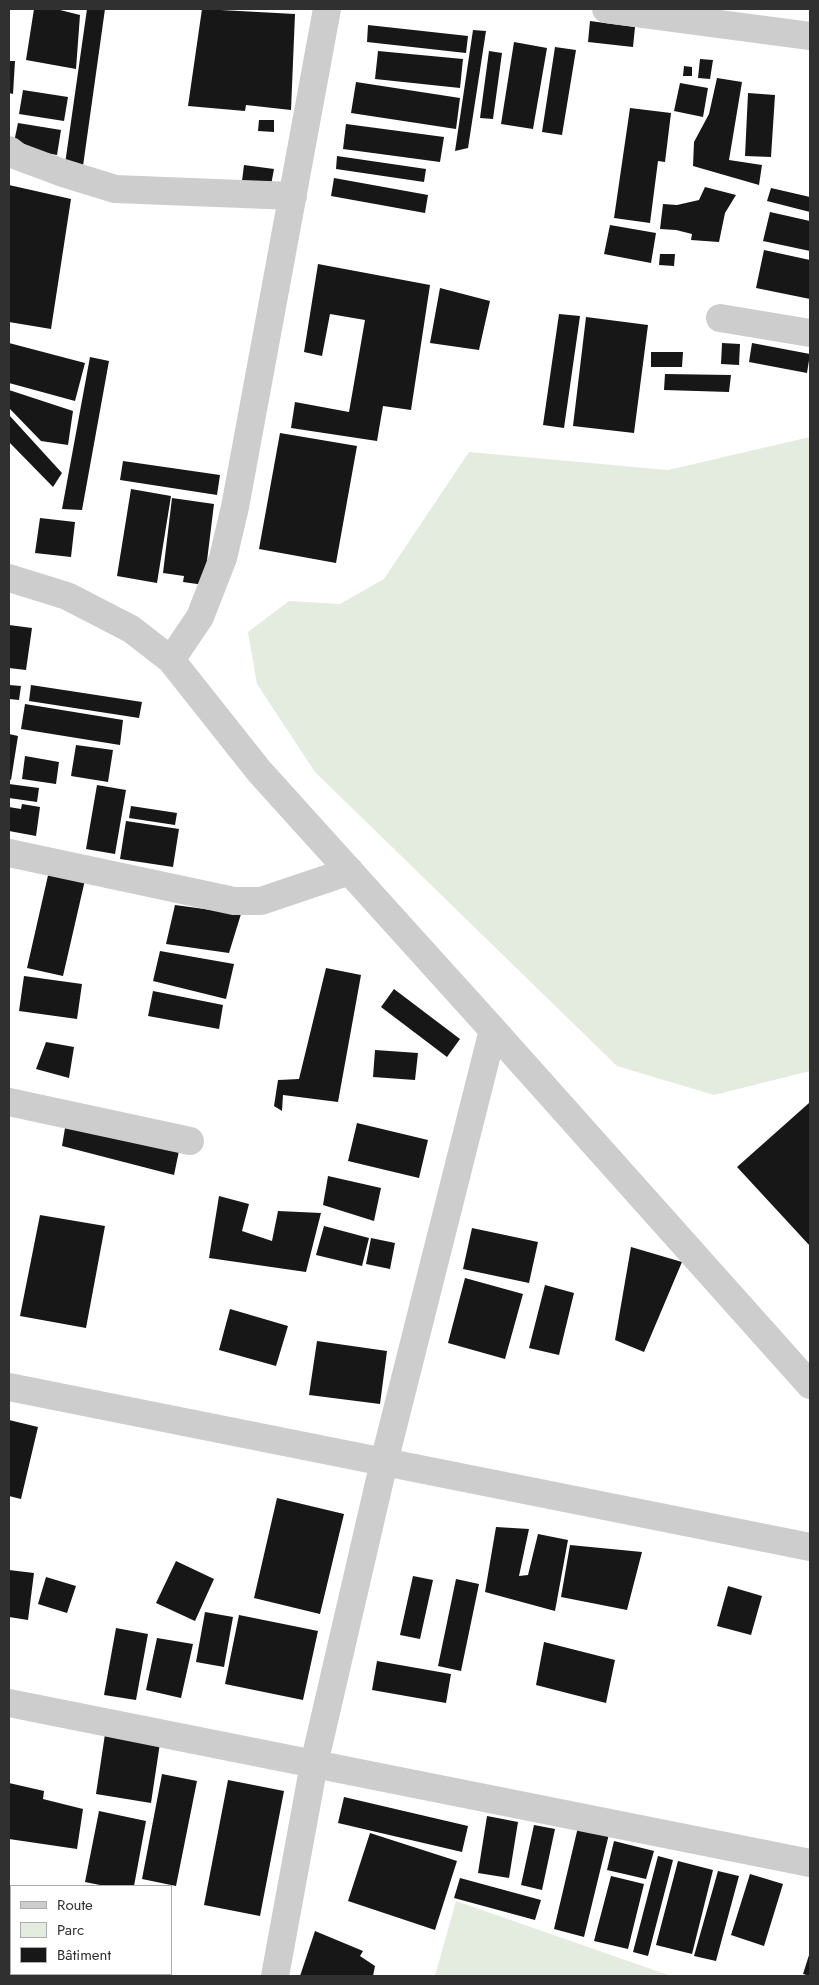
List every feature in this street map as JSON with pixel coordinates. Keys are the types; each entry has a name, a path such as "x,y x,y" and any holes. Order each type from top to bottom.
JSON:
{"street":[{"path":"171,660 200,616 223,558 327,9"},
{"path":"606,9 810,36"},
{"path":"9,150 17,156 60,172 115,189 292,196"},
{"path":"720,318 810,332"},
{"path":"9,578 67,596 131,629 171,660 259,772 493,1030 810,1386"},
{"path":"9,853 234,901 261,901 350,871"},
{"path":"275,1976 314,1764 384,1462 493,1030"},
{"path":"9,1102 190,1141"},
{"path":"9,1387 810,1547"},
{"path":"9,1703 810,1863"}],"green space":[{"path":"810,437 810,1071 714,1095 617,1066 315,772 257,684 248,632 289,601 340,604 384,579 469,452 668,470"},
{"path":"456,1901 671,1976 435,1976"}],"building":[{"path":"34,9 56,9 80,15 76,69 26,60"},
{"path":"87,9 105,9 83,166 65,164"},
{"path":"202,9 295,14 291,110 246,105 245,111 188,106"},
{"path":"590,21 635,27 633,47 588,42"},
{"path":"368,25 468,36 466,53 367,42"},
{"path":"473,30 486,31 468,148 455,151"},
{"path":"514,42 547,48 533,129 501,124"},
{"path":"555,47 576,50 562,135 542,132"},
{"path":"378,51 463,59 460,88 375,79"},
{"path":"489,51 502,53 493,119 480,118"},
{"path":"700,59 713,60 710,79 698,78"},
{"path":"9,61 15,61 13,94 9,93"},
{"path":"684,66 692,67 692,76 683,76"},
{"path":"717,78 742,82 729,160 762,165 759,185 693,166 694,142 709,114"},
{"path":"356,82 460,98 456,129 351,113"},
{"path":"680,83 708,88 703,117 674,111"},
{"path":"23,90 68,97 64,121 19,114"},
{"path":"748,93 775,95 771,157 745,156"},
{"path":"630,108 671,113 665,162 658,161 650,223 614,218"},
{"path":"259,120 274,120 274,132 258,131"},
{"path":"18,123 61,130 57,155 13,147"},
{"path":"346,124 444,137 440,162 343,149"},
{"path":"337,156 426,169 424,182 336,169"},
{"path":"244,165 274,169 271,185 242,181"},
{"path":"334,178 428,195 425,213 331,196"},
{"path":"9,185 71,199 51,329 9,322"},
{"path":"705,187 736,195 725,213 719,242 691,240 692,234 660,229 663,204 677,205 699,200"},
{"path":"771,188 810,197 810,212 767,201"},
{"path":"770,212 810,221 810,251 763,241"},
{"path":"610,225 656,233 651,263 604,254"},
{"path":"764,250 810,260 810,299 756,288"},
{"path":"660,254 675,254 674,266 659,265"},
{"path":"318,264 430,285 411,410 383,406 377,441 291,428 295,402 349,412 365,320 330,314 322,356 304,352"},
{"path":"440,288 490,301 479,350 430,343"},
{"path":"559,314 580,316 564,428 543,425"},
{"path":"586,317 648,325 634,433 573,426"},
{"path":"9,343 85,363 75,401 9,383"},
{"path":"722,343 740,344 739,365 721,364"},
{"path":"752,343 810,354 807,373 749,362"},
{"path":"651,352 683,352 682,367 651,367"},
{"path":"90,357 109,361 82,510 62,509"},
{"path":"665,374 731,375 729,392 664,390"},
{"path":"9,390 73,411 68,445 41,441 9,408"},
{"path":"9,415 62,473 53,487 9,442"},
{"path":"280,433 357,446 336,563 259,549"},
{"path":"123,461 220,475 217,495 120,480"},
{"path":"131,489 171,496 157,583 117,576"},
{"path":"172,498 214,504 204,585 183,582 184,576 163,573"},
{"path":"40,518 75,522 71,557 35,553"},
{"path":"9,625 32,628 26,670 9,668"},
{"path":"9,685 21,686 19,700 9,699"},
{"path":"31,685 142,702 139,718 29,701"},
{"path":"25,704 123,720 120,745 21,729"},
{"path":"9,734 18,736 11,780 9,779"},
{"path":"76,745 113,750 108,782 71,776"},
{"path":"25,756 59,762 56,784 22,779"},
{"path":"9,784 39,788 37,802 9,798"},
{"path":"97,785 126,790 115,854 86,849"},
{"path":"22,804 40,807 36,836 9,831 9,807 21,809"},
{"path":"131,806 177,813 175,825 129,818"},
{"path":"126,821 179,829 173,867 120,859"},
{"path":"49,871 85,880 63,976 27,968"},
{"path":"175,905 241,914 229,953 166,944"},
{"path":"160,951 234,964 226,999 153,981"},
{"path":"326,968 361,975 338,1102 283,1095 282,1111 274,1106 278,1080 299,1079"},
{"path":"24,976 82,984 77,1019 19,1011"},
{"path":"394,989 460,1039 447,1057 381,1007"},
{"path":"153,991 223,1005 219,1029 148,1016"},
{"path":"46,1042 74,1047 69,1078 36,1069"},
{"path":"375,1050 418,1053 415,1080 373,1077"},
{"path":"809,1103 810,1105 810,1246 737,1167"},
{"path":"66,1122 180,1146 174,1175 62,1146"},
{"path":"357,1123 428,1140 419,1178 348,1161"},
{"path":"328,1176 381,1188 374,1221 323,1205"},
{"path":"219,1196 249,1204 242,1231 272,1241 278,1211 321,1213 306,1272 209,1258"},
{"path":"40,1215 105,1226 86,1328 20,1316"},
{"path":"324,1226 369,1238 362,1266 316,1255"},
{"path":"472,1228 538,1242 529,1283 463,1269"},
{"path":"371,1238 395,1243 390,1269 366,1264"},
{"path":"631,1247 682,1262 644,1352 615,1340"},
{"path":"465,1278 523,1294 505,1359 448,1343"},
{"path":"545,1285 574,1293 559,1355 529,1348"},
{"path":"230,1309 288,1326 276,1366 219,1350"},
{"path":"317,1341 387,1351 380,1404 309,1395"},
{"path":"9,1420 38,1427 21,1499 9,1496"},
{"path":"277,1498 344,1514 320,1614 254,1598"},
{"path":"496,1527 529,1529 519,1576 528,1575 538,1534 568,1540 555,1611 485,1592"},
{"path":"570,1545 642,1552 627,1610 561,1597"},
{"path":"176,1561 214,1579 195,1621 156,1603"},
{"path":"9,1570 34,1573 28,1620 9,1617"},
{"path":"413,1576 433,1580 420,1639 400,1635"},
{"path":"46,1577 76,1586 67,1613 38,1604"},
{"path":"456,1579 479,1584 461,1671 438,1666"},
{"path":"728,1586 762,1596 751,1635 717,1626"},
{"path":"205,1612 233,1617 224,1667 196,1662"},
{"path":"239,1615 318,1631 303,1700 225,1684"},
{"path":"116,1628 148,1634 136,1700 104,1695"},
{"path":"157,1638 193,1644 181,1698 146,1690"},
{"path":"544,1642 615,1660 606,1703 536,1685"},
{"path":"377,1661 451,1674 446,1703 372,1690"},
{"path":"105,1734 160,1743 151,1803 96,1794"},
{"path":"162,1774 197,1781 176,1886 142,1879"},
{"path":"228,1780 284,1791 260,1916 204,1905"},
{"path":"9,1783 44,1791 43,1799 83,1809 77,1849 9,1839"},
{"path":"344,1797 468,1826 462,1852 338,1823"},
{"path":"99,1811 146,1821 134,1885 100,1885 85,1882"},
{"path":"487,1816 518,1822 509,1878 478,1873"},
{"path":"534,1825 555,1829 542,1890 521,1885"},
{"path":"578,1827 609,1834 584,1937 554,1929"},
{"path":"370,1833 457,1861 435,1930 348,1901"},
{"path":"614,1841 654,1851 646,1879 607,1870"},
{"path":"658,1856 673,1860 648,1956 633,1952"},
{"path":"678,1861 713,1870 692,1954 656,1945"},
{"path":"718,1871 739,1876 716,1961 694,1956"},
{"path":"750,1874 783,1884 764,1946 731,1935"},
{"path":"611,1876 644,1884 628,1949 594,1941"},
{"path":"460,1878 541,1900 535,1920 454,1898"},
{"path":"315,1931 363,1951 360,1956 375,1966 373,1976 300,1976"},
{"path":"810,1952 810,1976 803,1974"}]}
